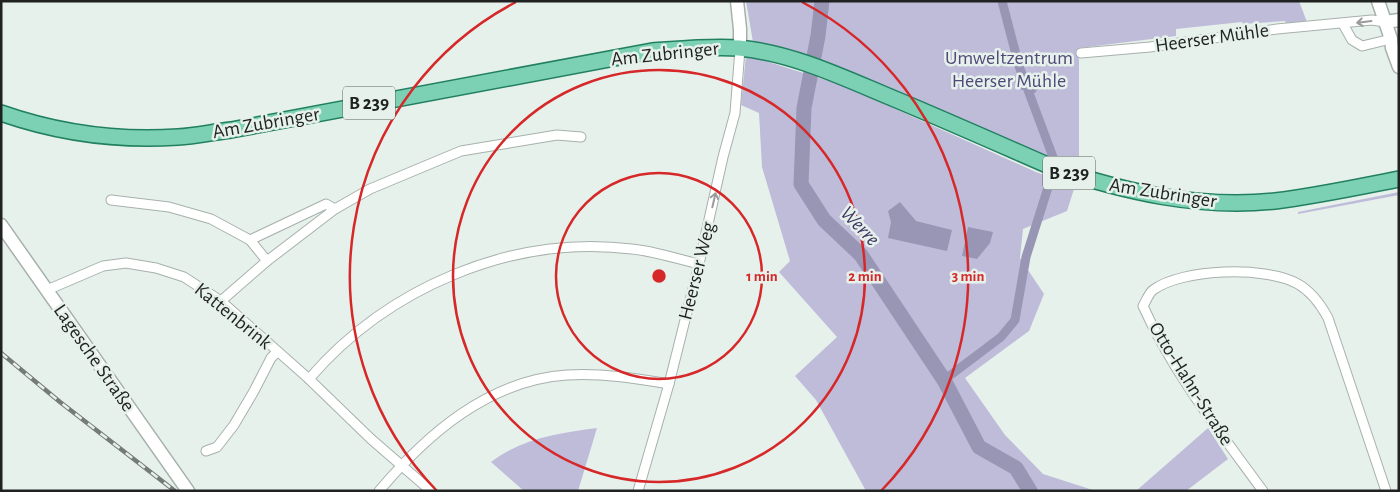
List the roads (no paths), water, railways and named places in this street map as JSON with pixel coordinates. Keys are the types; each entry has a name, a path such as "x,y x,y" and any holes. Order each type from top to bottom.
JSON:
{"main road":[{"name":"Am Zubringer","path":"1,113 25,122 85,135 126,138 179,137 231,130 652,51 695,47 740,48 790,59 836,74 1054,168 1112,186 1163,197 1235,203 1274,201 1318,195 1399,179"}],"street":[{"path":"737,1 740,48"},
{"path":"1378,1 1385,22 1396,40"},
{"name":"Heerser Mühle","path":"1081,53 1150,47 1268,30 1372,20 1385,22"},
{"path":"1385,22 1399,20"},
{"path":"1343,24 1352,40 1362,46 1396,40"},
{"path":"1396,40 1392,48 1399,67"},
{"name":"Heerser Weg","path":"638,491 669,384 735,113 740,48"},
{"path":"221,301 267,261 335,209 370,189 461,151 557,134 581,137"},
{"path":"111,200 169,207 211,219 250,240 267,261"},
{"path":"250,240 326,204 335,209"},
{"name":"Lagesche Straße","path":"1,225 188,491"},
{"path":"309,379 353,336 390,308 448,276 491,261 538,251 576,247 633,249 699,264"},
{"name":"Kattenbrink","path":"47,290 103,266 126,263 172,272 184,277 221,301 309,379 371,439 431,491"},
{"name":"Otto-Hahn-Straße","path":"1262,491 1186,383 1154,329 1144,306 1151,291 1174,280 1220,272 1243,271 1276,276 1299,285 1318,300 1328,318 1386,491"},
{"name":"Kattenbrink","path":"206,451 217,447 234,425 271,358 277,352"},
{"path":"378,491 401,465 438,430 478,402 527,383 567,375 618,376 669,384"}],"waterway":[{"name":"Werre","path":"822,1 818,36 804,108 801,184 824,220 861,255 944,380 979,447 1016,468 1030,491"},
{"path":"1002,1 1019,66 1053,157"},
{"path":"944,380 1001,337 1015,320 1026,257 1051,178"}],"railway":[{"path":"1,353 60,402 175,491"}],"park label":[{"name":"Umweltzentrum Heerser Mühle","path":"1009,70"}]}
